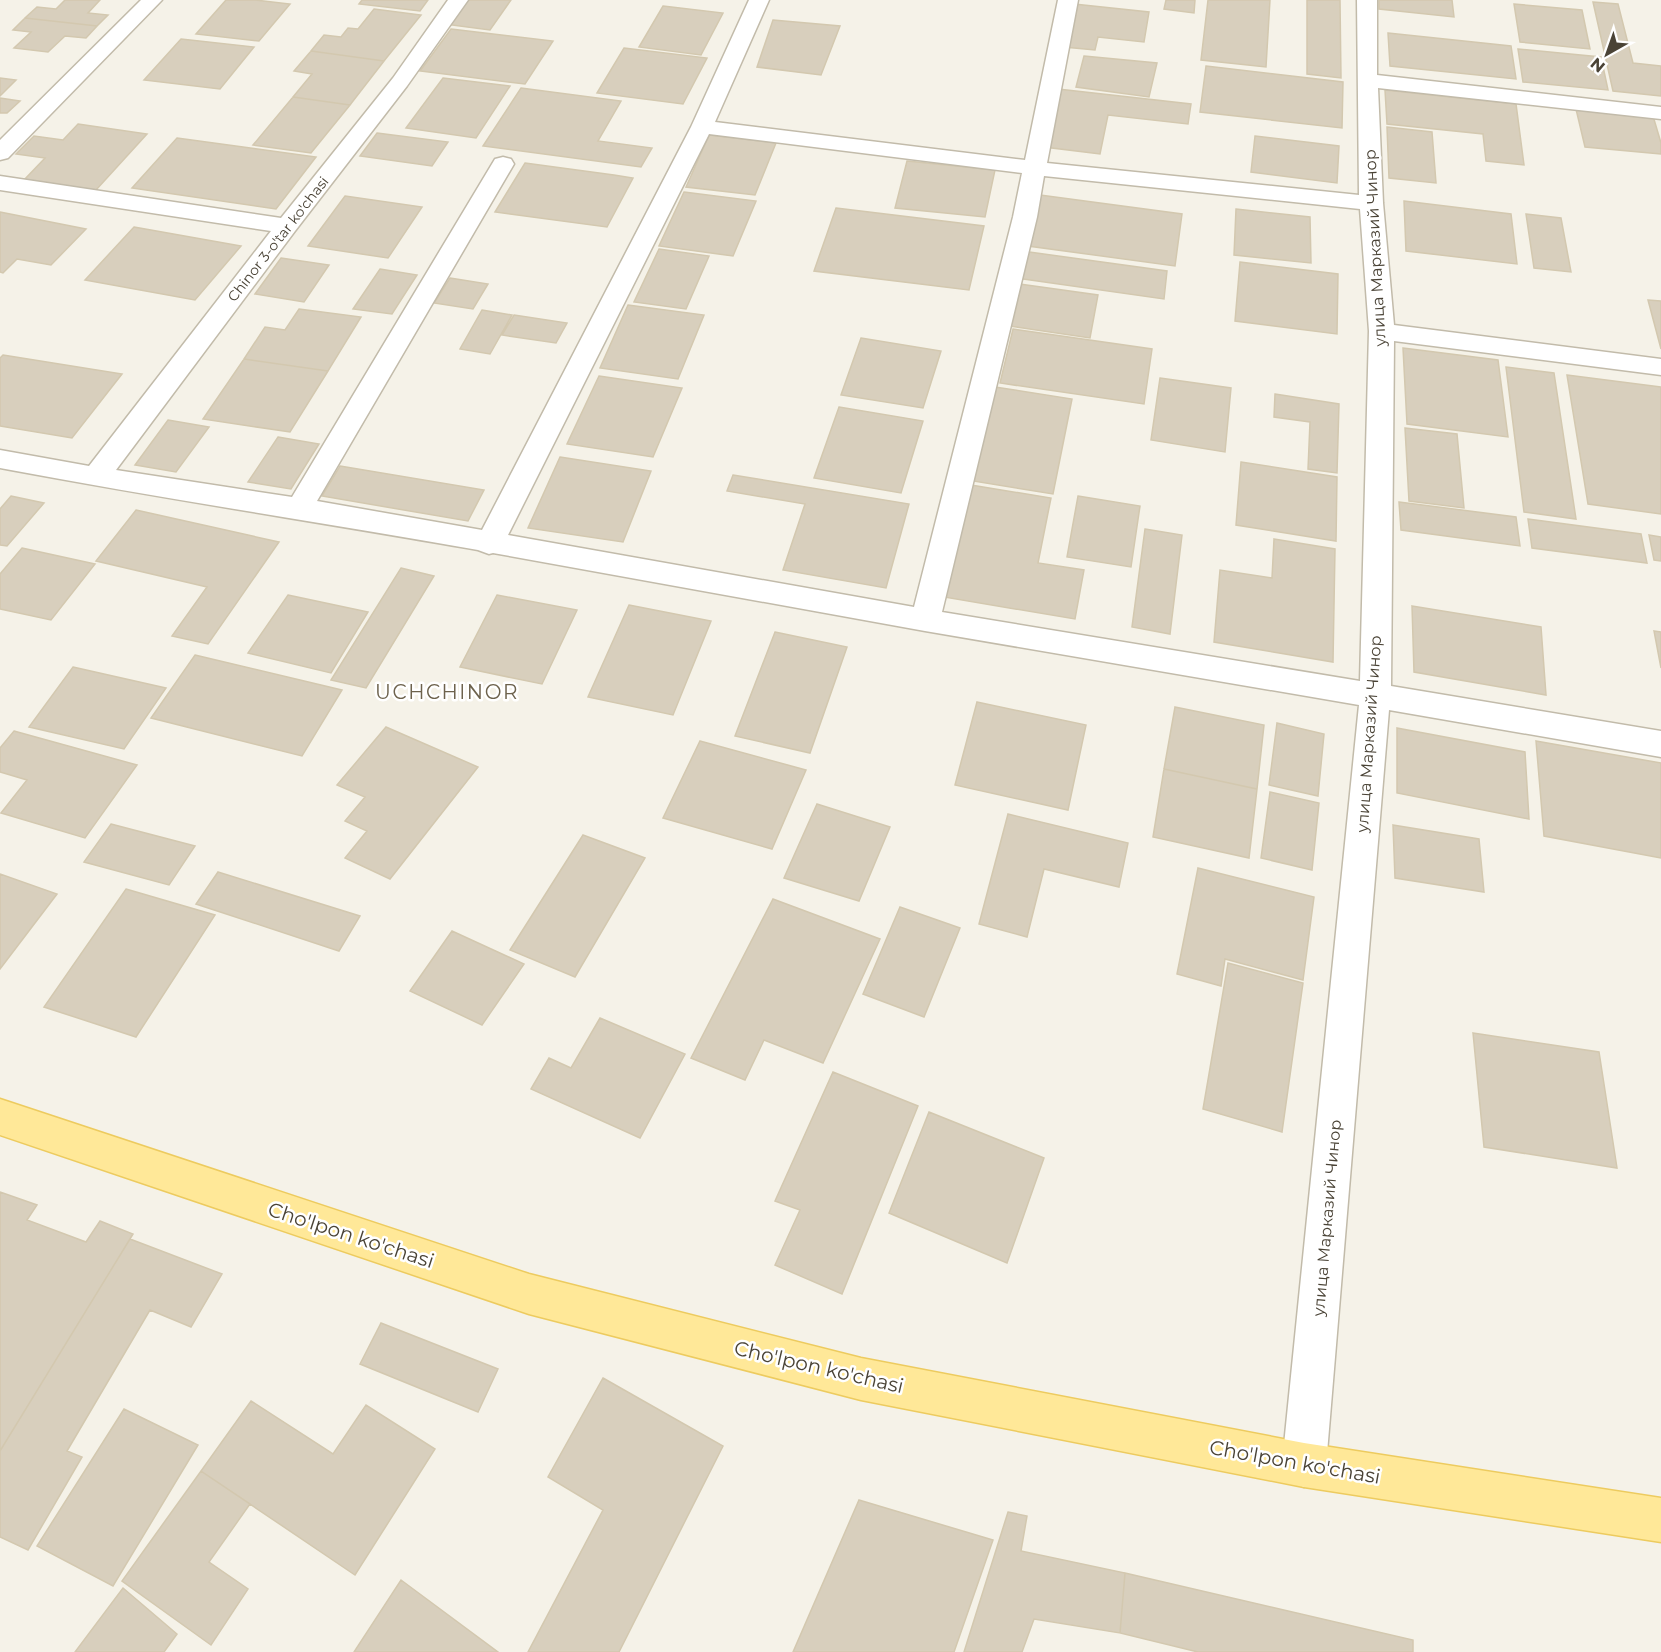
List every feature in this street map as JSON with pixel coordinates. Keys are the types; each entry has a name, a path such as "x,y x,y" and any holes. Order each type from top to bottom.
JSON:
{"main road":[{"name":"Cho'lpon ko'chasi","path":"0,1117 530,1294 861,1379 1304,1465 1661,1520"}],"street":[{"path":"0,153 152,0"},
{"name":"Chinor 3-o'tar ko'chasi","path":"96,477 400,82 458,0"},
{"path":"489,544 702,127 759,0"},
{"path":"925,620 1025,217 1068,0"},
{"name":"улица Марказий Чинор","path":"1304,1465 1375,697 1382,331 1371,203 1367,0"},
{"path":"1367,80 1661,113"},
{"path":"702,127 1033,168 1371,203"},
{"path":"300,508 503,164"},
{"path":"0,183 287,226"},
{"path":"1382,331 1661,367"},
{"path":"0,459 96,477 300,508 489,544 925,620 1661,744"}],"building":[{"path":"65,0 100,0 88,13 108,15 97,26 25,18 37,7 56,9"},
{"path":"226,0 255,0 290,4 259,41 196,34"},
{"path":"362,0 428,0 420,11 359,4"},
{"path":"462,0 511,0 490,30 444,24"},
{"path":"1166,0 1195,0 1194,13 1164,9"},
{"path":"1208,0 1270,0 1266,67 1201,60"},
{"path":"1307,0 1340,0 1341,78 1307,74"},
{"path":"1379,0 1452,0 1454,17 1379,9"},
{"path":"1593,2 1618,4 1633,63 1661,66 1661,96 1613,91"},
{"path":"1074,4 1149,12 1144,42 1098,37 1095,50 1064,47"},
{"path":"1514,4 1582,10 1590,49 1520,42"},
{"path":"663,6 723,13 701,55 639,47"},
{"path":"374,9 421,15 384,61 311,51 324,35 341,37 348,28 358,29"},
{"path":"25,18 97,26 86,38 65,36 48,52 14,48 31,32 13,30"},
{"path":"773,20 840,26 821,75 757,67"},
{"path":"451,29 553,41 525,84 420,71"},
{"path":"1388,33 1511,46 1516,79 1390,66"},
{"path":"181,39 254,47 220,89 144,80"},
{"path":"624,48 707,58 683,104 597,93"},
{"path":"1518,49 1601,57 1608,90 1523,82"},
{"path":"311,51 384,61 350,105 293,97 312,74 294,71"},
{"path":"1084,56 1157,63 1149,97 1076,87"},
{"path":"1206,66 1343,82 1342,128 1200,112"},
{"path":"0,78 16,80 0,96"},
{"path":"443,78 510,86 476,138 406,128"},
{"path":"521,88 621,101 598,141 652,148 641,167 483,146"},
{"path":"1058,89 1191,104 1188,124 1108,115 1100,154 1044,147"},
{"path":"1385,90 1516,104 1524,165 1486,161 1483,134 1387,124"},
{"path":"293,97 350,105 311,153 253,145"},
{"path":"0,98 20,101 7,113 0,113"},
{"path":"1576,109 1653,116 1661,143 1661,154 1585,147"},
{"path":"78,124 147,134 96,190 24,180 45,158 16,154 34,136 63,140"},
{"path":"1387,127 1432,132 1436,183 1389,178"},
{"path":"377,133 448,142 432,166 360,156"},
{"path":"709,135 776,143 755,195 686,187"},
{"path":"1255,136 1339,146 1337,183 1251,172"},
{"path":"177,138 316,157 276,209 132,188"},
{"path":"907,161 995,170 985,217 895,208"},
{"path":"525,163 633,178 607,227 495,212"},
{"path":"684,192 756,201 733,256 659,246"},
{"path":"1040,195 1182,214 1175,266 1028,246"},
{"path":"345,196 422,207 388,258 308,246"},
{"path":"1404,201 1511,214 1517,264 1406,251"},
{"path":"836,208 984,226 969,290 814,271"},
{"path":"1236,209 1310,217 1311,263 1234,255"},
{"path":"0,212 86,229 51,265 17,259 3,273 0,272"},
{"path":"1526,214 1561,218 1571,272 1534,268"},
{"path":"134,227 241,246 195,300 85,280"},
{"path":"659,249 709,256 686,309 634,302"},
{"path":"1022,251 1167,271 1164,299 1016,278"},
{"path":"281,258 329,265 304,302 255,294"},
{"path":"1240,262 1338,274 1337,334 1235,321"},
{"path":"380,269 417,275 392,314 353,309"},
{"path":"450,278 488,284 473,309 434,303"},
{"path":"1012,283 1098,295 1090,338 1002,325"},
{"path":"1648,300 1661,301 1661,349"},
{"path":"628,305 704,315 678,379 600,368"},
{"path":"299,309 361,317 328,371 244,359 265,327 285,330"},
{"path":"482,310 512,315 490,354 460,349"},
{"path":"514,315 567,323 556,343 502,335"},
{"path":"1013,329 1152,349 1144,404 1000,383"},
{"path":"861,338 941,351 923,408 841,395"},
{"path":"1403,348 1498,360 1508,437 1407,424"},
{"path":"3,355 122,374 72,438 0,426 0,358"},
{"path":"244,359 328,371 290,432 203,419"},
{"path":"1506,367 1554,373 1576,519 1524,512"},
{"path":"1567,375 1661,387 1661,514 1588,504"},
{"path":"599,376 682,388 653,457 567,444"},
{"path":"1160,378 1231,388 1225,452 1151,440"},
{"path":"995,387 1072,399 1053,494 973,481"},
{"path":"1275,394 1339,404 1337,473 1308,469 1310,422 1274,417"},
{"path":"839,407 923,421 901,493 814,478"},
{"path":"168,420 209,427 176,472 135,465"},
{"path":"1405,428 1457,434 1464,508 1409,501"},
{"path":"278,437 319,444 291,489 248,482"},
{"path":"560,457 651,471 623,542 528,528"},
{"path":"1241,462 1337,477 1336,541 1236,525"},
{"path":"340,466 484,490 468,521 322,496"},
{"path":"733,475 909,504 886,588 783,570 805,504 727,491"},
{"path":"971,485 1051,498 1038,563 1084,570 1075,619 944,597"},
{"path":"11,496 44,503 7,546 0,545 0,509"},
{"path":"1078,496 1140,506 1131,567 1067,557"},
{"path":"1399,502 1516,517 1520,546 1401,530"},
{"path":"136,510 279,542 208,644 172,636 207,587 96,561"},
{"path":"1528,519 1641,534 1647,563 1532,548"},
{"path":"1145,529 1182,535 1170,634 1132,627"},
{"path":"1649,535 1661,537 1661,561 1654,560"},
{"path":"1274,539 1335,549 1333,662 1214,642 1220,570 1272,578"},
{"path":"22,548 95,564 51,620 0,609 0,574"},
{"path":"401,568 434,576 366,688 331,680"},
{"path":"288,595 368,612 331,673 248,653"},
{"path":"497,595 577,610 542,684 460,667"},
{"path":"629,605 711,621 673,715 588,697"},
{"path":"1412,606 1541,627 1546,695 1414,672"},
{"path":"1654,631 1661,632 1661,668"},
{"path":"775,632 847,647 810,753 735,736"},
{"path":"195,655 342,690 302,756 151,718"},
{"path":"73,667 166,688 124,749 29,727"},
{"path":"977,702 1086,725 1068,810 955,785"},
{"path":"1175,707 1264,725 1257,789 1164,769"},
{"path":"1277,723 1324,734 1318,796 1269,785"},
{"path":"386,727 478,767 390,879 345,858 367,831 345,821 365,797 337,785"},
{"path":"1397,728 1525,752 1529,819 1397,793"},
{"path":"14,731 137,765 85,838 1,813 27,780 0,772 0,748"},
{"path":"700,741 806,770 772,849 663,818"},
{"path":"1536,741 1661,763 1661,858 1544,836"},
{"path":"1164,769 1257,789 1249,858 1153,837"},
{"path":"1270,792 1319,803 1312,870 1261,858"},
{"path":"817,804 890,827 859,901 784,878"},
{"path":"1008,814 1128,843 1119,887 1044,869 1027,937 979,924"},
{"path":"111,824 195,846 169,885 84,862"},
{"path":"1393,825 1479,839 1484,892 1395,878"},
{"path":"583,835 645,858 575,977 510,950"},
{"path":"1198,868 1314,897 1303,980 1225,959 1221,986 1177,974"},
{"path":"218,872 360,916 339,951 196,904"},
{"path":"0,874 57,894 0,969"},
{"path":"126,889 215,915 136,1037 44,1007"},
{"path":"773,899 880,939 823,1063 764,1040 745,1080 691,1058"},
{"path":"900,907 960,928 924,1017 863,994"},
{"path":"452,931 524,964 482,1025 410,991"},
{"path":"1228,963 1303,983 1282,1132 1203,1109"},
{"path":"600,1018 685,1054 640,1138 531,1089 549,1058 571,1068"},
{"path":"1473,1033 1599,1052 1617,1168 1484,1147"},
{"path":"833,1072 918,1106 842,1294 775,1265 800,1210 775,1201"},
{"path":"929,1112 1044,1158 1007,1263 889,1213"},
{"path":"0,1192 37,1205 27,1220 86,1242 100,1221 133,1234 0,1451"},
{"path":"130,1239 222,1274 191,1327 150,1310 67,1451 82,1457 28,1550 0,1537 0,1451"},
{"path":"381,1323 498,1369 478,1412 360,1364"},
{"path":"603,1378 723,1446 619,1652 528,1652 603,1510 548,1477"},
{"path":"251,1401 333,1454 366,1405 435,1449 355,1575 201,1471"},
{"path":"124,1409 198,1445 113,1586 37,1546"},
{"path":"201,1471 250,1504 209,1562 248,1589 211,1645 122,1581"},
{"path":"859,1500 993,1540 954,1652 793,1652"},
{"path":"1008,1512 1027,1516 1021,1551 1125,1573 1120,1633 1034,1619 1022,1652 964,1652"},
{"path":"1125,1573 1413,1640 1413,1652 1198,1652 1120,1633"},
{"path":"401,1580 498,1652 354,1652"},
{"path":"123,1588 177,1634 164,1652 75,1652"}],"district":[{"name":"UCHCHINOR","path":"447,692"}]}
